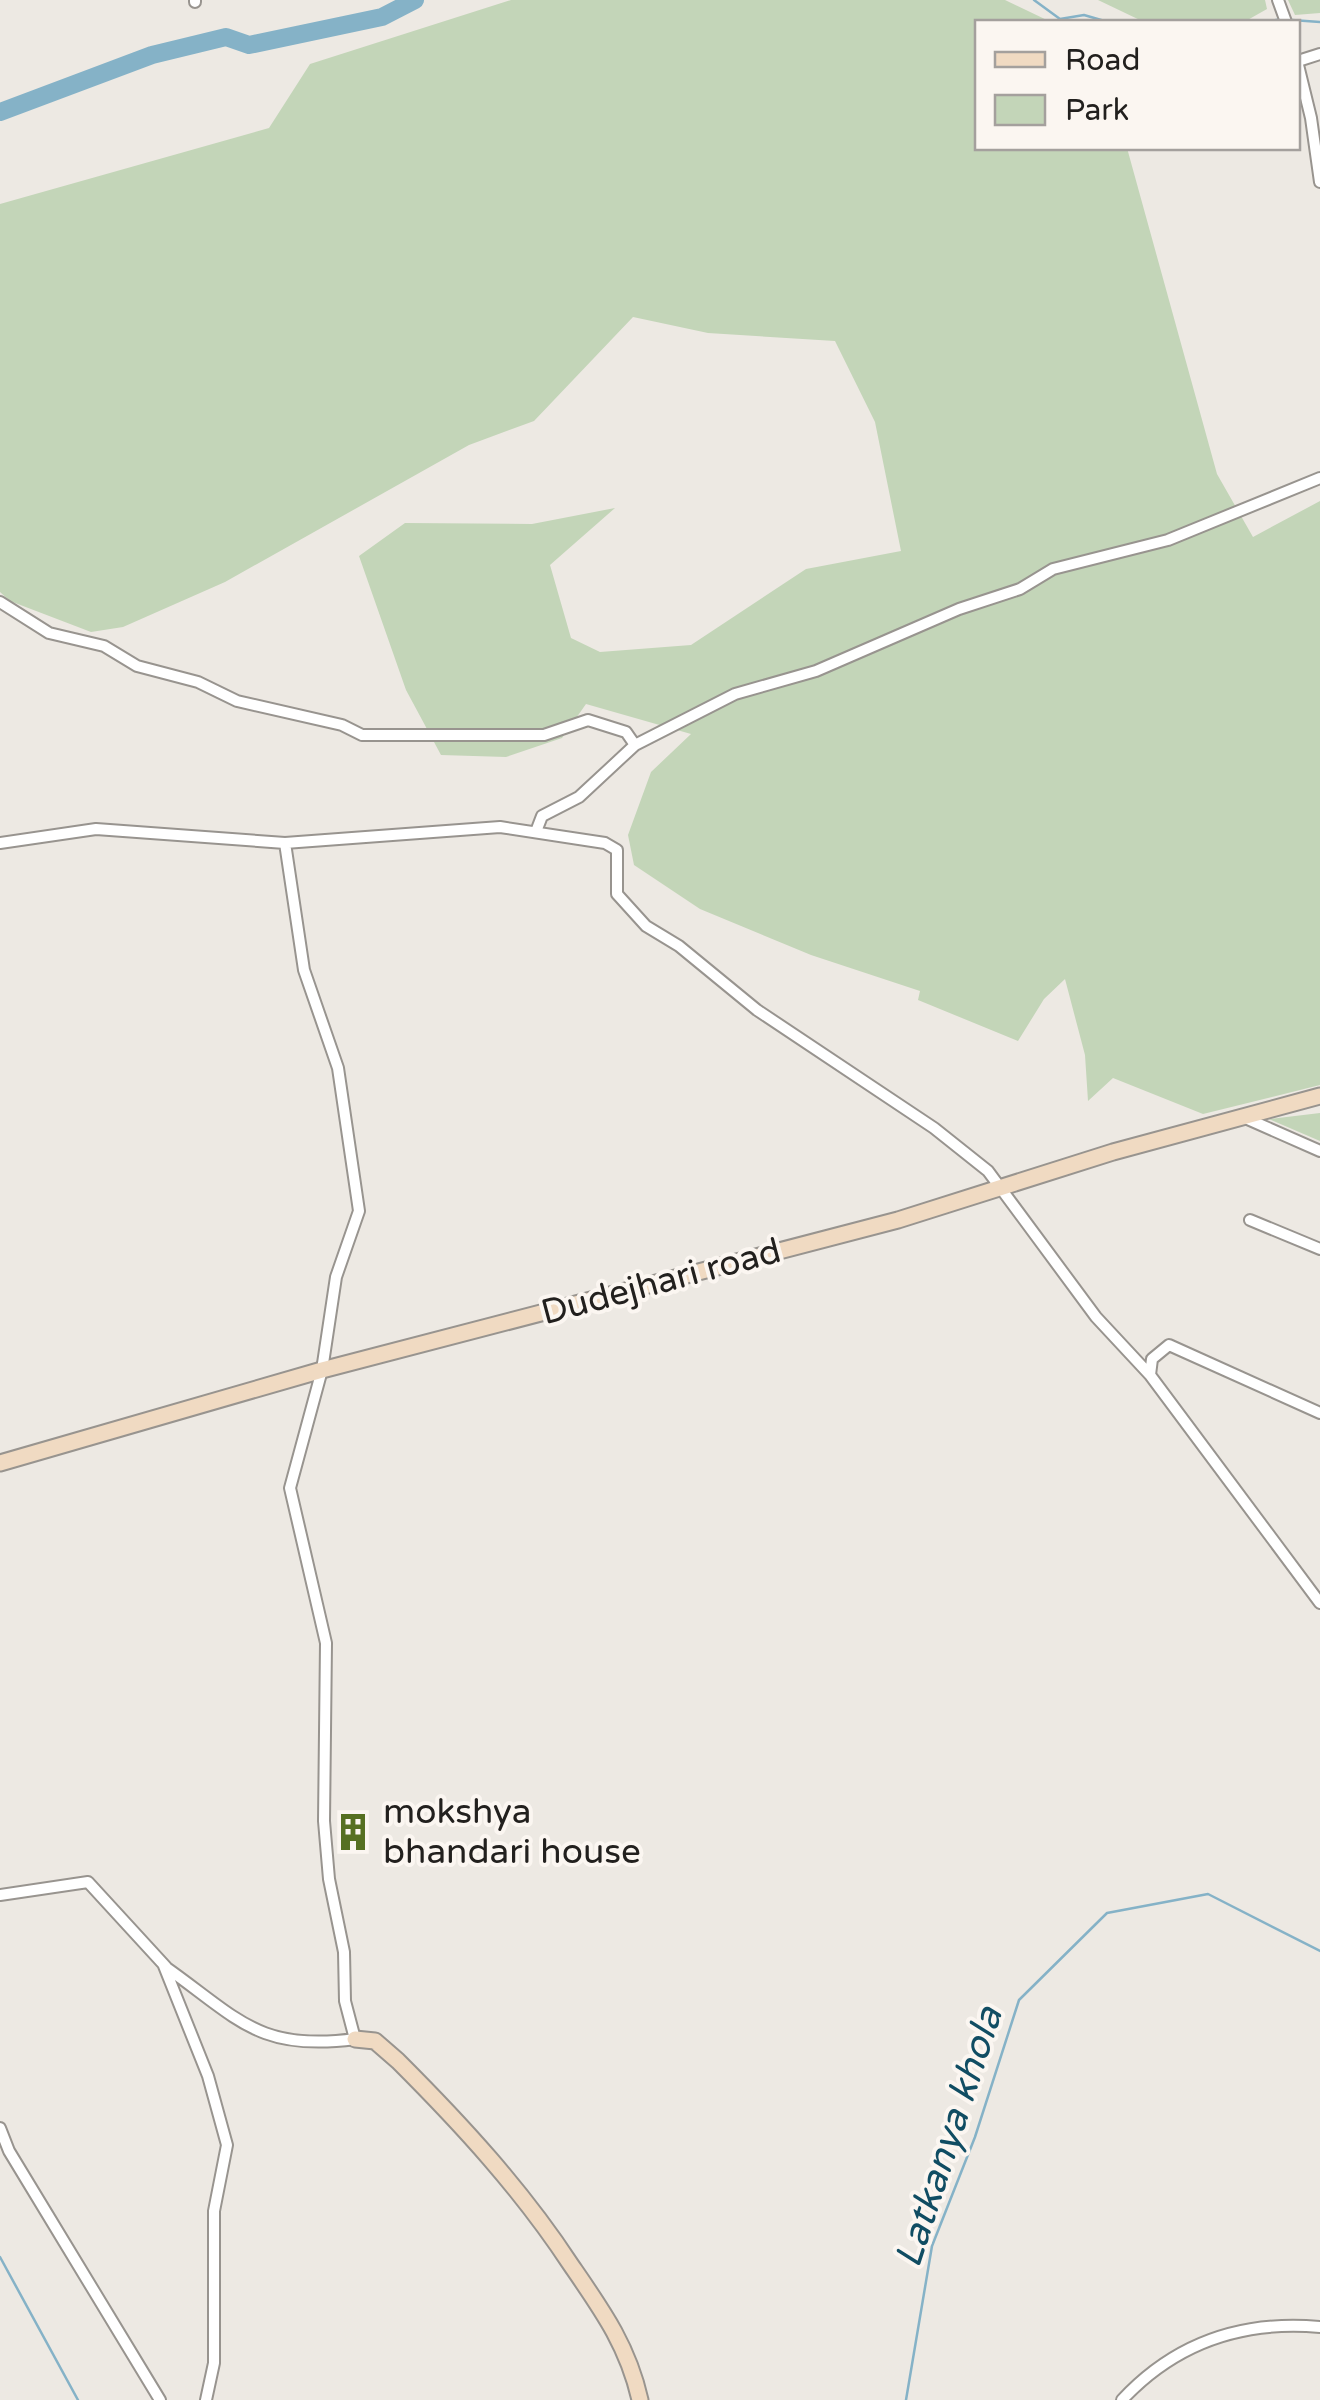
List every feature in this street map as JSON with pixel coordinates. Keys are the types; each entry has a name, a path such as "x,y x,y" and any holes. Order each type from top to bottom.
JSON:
{"street":[{"path":"1300,71 1320,182"},
{"path":"536,829 542,816 579,796 635,744 735,694 816,671 959,609 1020,589 1053,568 1168,540 1320,478"},
{"path":"0,602 49,633 104,646 138,666 198,682 237,701 342,725 362,735 544,735 588,720 626,732 635,744"},
{"path":"0,844 96,829 284,843 429,829 536,829 617,850 616,894 646,926 679,946 756,1010 934,1128 1003,1188 1096,1317 1150,1375 1320,1603"},
{"path":"284,843 304,970 338,1068 357,1182 358,1212 336,1277 322,1370 290,1488 326,1643 324,1820 329,1879 344,1952 345,2001 354,2040"},
{"name":"Dudejhari road","path":"0,1463 322,1370 898,1220 1320,1096"},
{"path":"1242,1117 1320,1150"},
{"path":"1250,1220 1320,1249"},
{"path":"1150,1375 1152,1359 1169,1345 1320,1414"},
{"path":"0,1895 88,1882 168,1969"},
{"path":"206,2400 214,2362 214,2211 227,2145 208,2076 166,1980 164,1966 263,2036 310,2046 375,2040 538,2213 612,2321 632,2364 640,2400"},
{"path":"0,2128 160,2400"},
{"path":"1122,2400 1149,2371 1212,2337 1274,2323 1320,2327"}],"green space":[{"path":"511,0 1005,0 1047,20 975,20 975,150 1128,150 1217,474 1253,537 1320,501 1320,1085 1203,1114 1113,1078 1088,1101 1085,1055 1065,979 1044,999 1018,1041 918,1000 920,991 811,955 700,909 634,865 628,835 651,772 691,734 586,704 562,738 506,757 441,755 406,690 359,556 405,523 532,524 615,508 550,565 571,638 600,652 691,645 806,569 901,551 875,422 835,341 708,333 633,317 534,421 469,445 225,582 123,627 91,632 10,601 0,592 0,204 269,128 310,64"},
{"path":"1098,0 1265,0 1267,9 1248,20 1140,20"},
{"path":"1288,0 1320,0 1320,13 1295,15"},
{"path":"1320,1113 1320,1141 1269,1119"}],"waterway":[{"path":"0,112 152,55 226,37 249,45 382,17 415,0"},
{"path":"1034,0 1060,19 1084,15 1101,20"},
{"path":"1276,20 1282,19"},
{"path":"1300,21 1320,22"},
{"name":"Latkanya khola","path":"906,2400 932,2246 975,2137 1019,2000 1107,1913 1208,1894 1320,1951"},
{"name":"Latkanya khola","path":"0,2257 78,2400"}],"place":[{"name":"mokshya bhandari house","path":"353,1832"}]}
